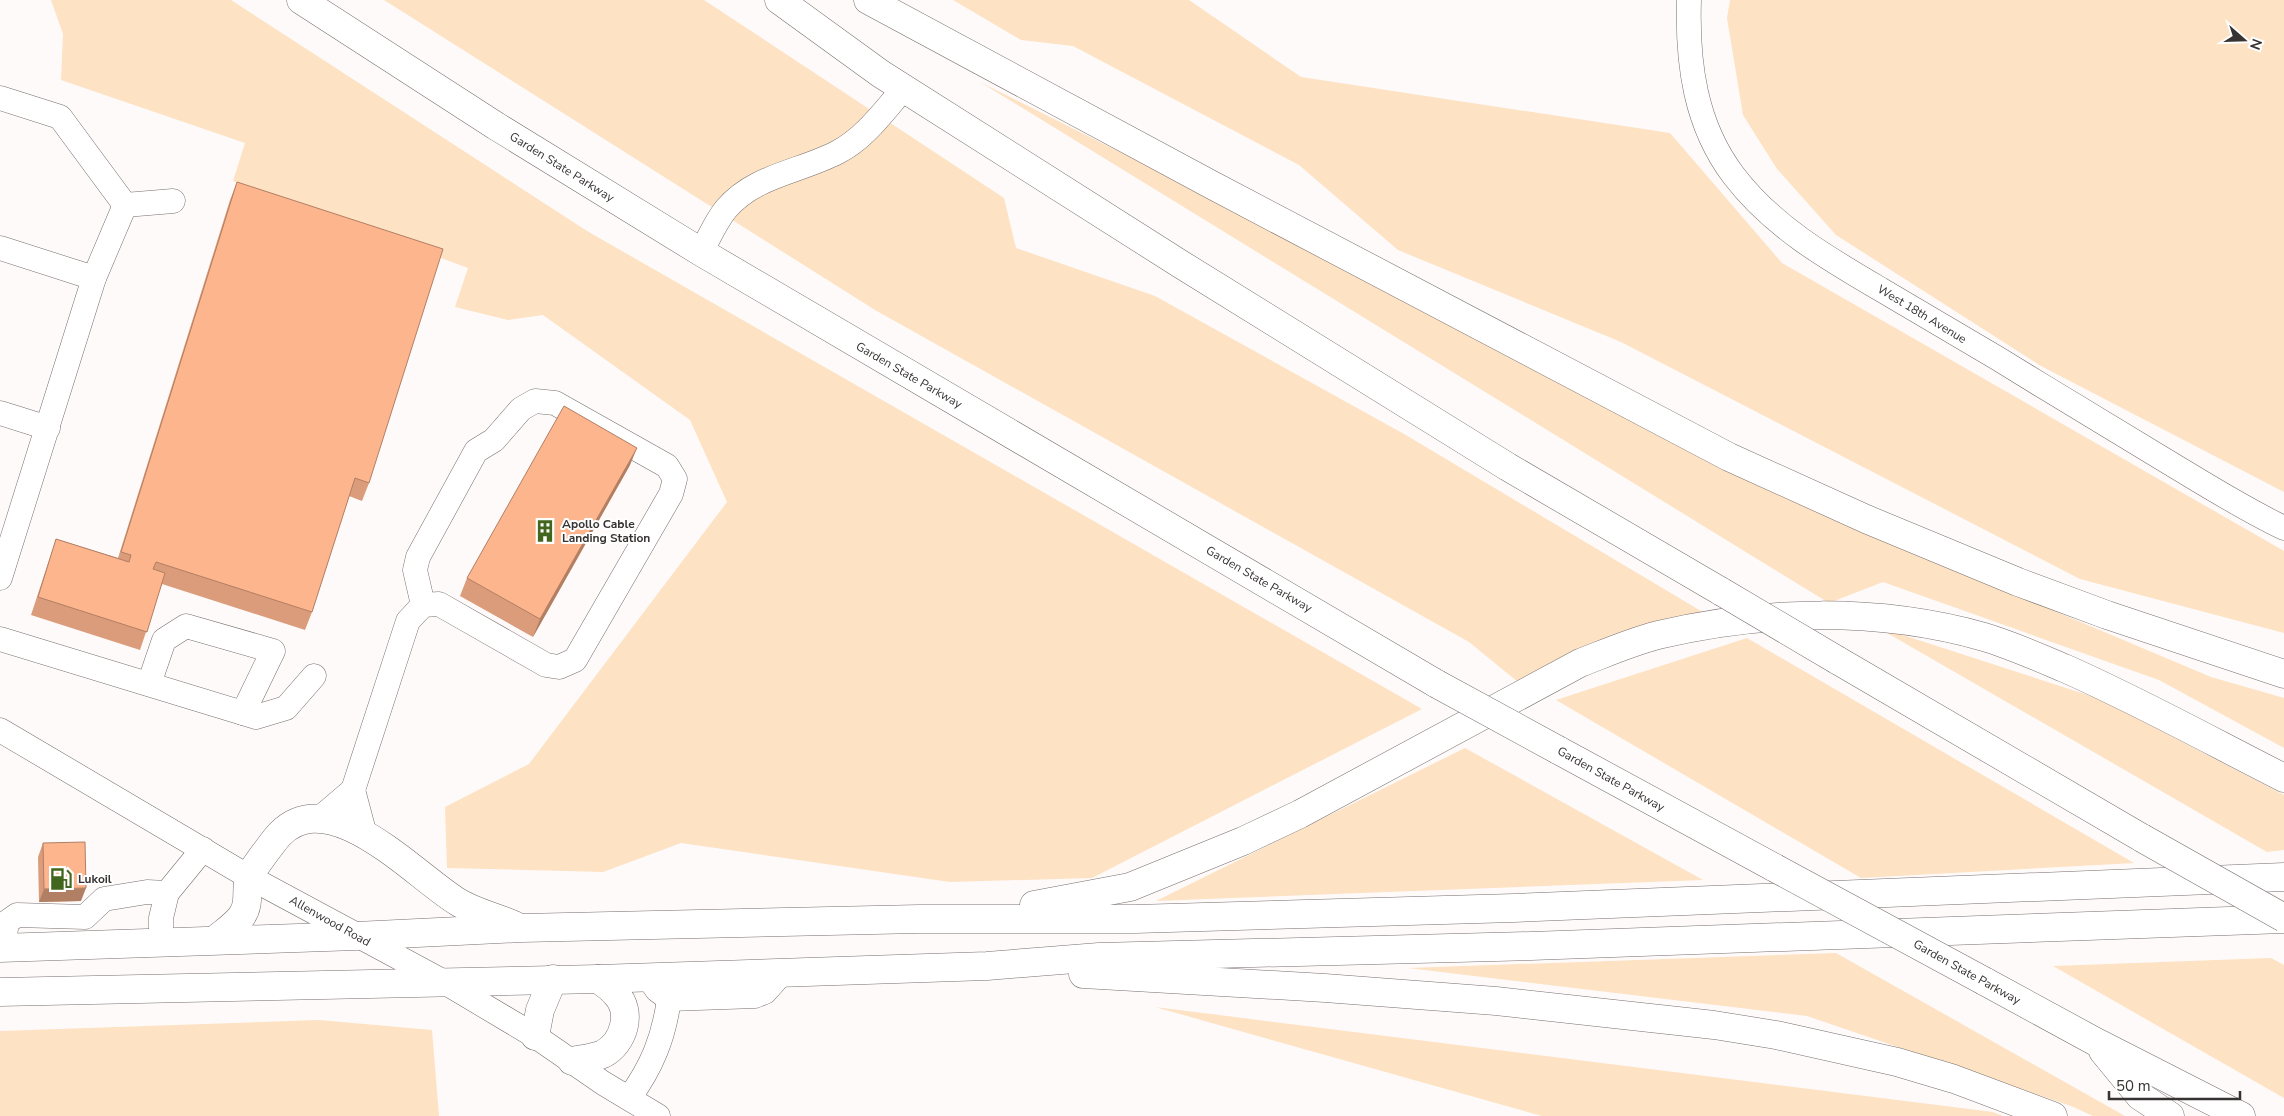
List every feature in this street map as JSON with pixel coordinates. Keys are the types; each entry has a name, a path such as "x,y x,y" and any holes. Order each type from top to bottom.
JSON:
{"highway":[{"name":"Garden State Parkway","path":"302,0 496,126 701,252 1437,684 2096,1042 2241,1116"},
{"path":"779,0 904,88 1190,270 1508,467 2142,838 2284,918"},
{"path":"868,0 1203,181 1729,457 1866,519 2018,582 2116,618 2284,674"},
{"path":"919,919 1065,901 1130,887 1243,841 1300,814 1580,663 1658,635 1714,625 1805,615 1848,615 1897,620 1946,628 1984,637 2026,652 2104,686 2284,778"},
{"path":"215,940 242,916 248,897 249,877 280,834 300,822 319,819 331,820 365,835 390,851 458,902 522,928"},
{"path":"2,948 356,936 522,928 919,919 1135,919 1494,908 2284,877"},
{"path":"0,992 339,983 446,983 598,979 987,966 1099,957 1551,945 2284,918"},
{"path":"987,966 1467,999 1714,1025 1776,1036 1897,1062 1954,1080 2053,1116"},
{"path":"535,1036 540,1010 552,979"},
{"path":"572,1061 602,1054 616,1044 622,1033 626,1015 618,995 598,979"},
{"path":"2096,1042 2140,1096 2170,1116"}],"street":[{"name":"West 18th Avenue","path":"1690,0 1688,37 1690,62 1701,111 1710,134 1732,174 1765,211 1803,242 1863,279 2203,483 2284,528"},
{"path":"701,252 725,209 744,192 756,183 838,152 862,135 904,88"},
{"path":"0,98 60,117 125,205"},
{"path":"125,205 173,201"},
{"path":"0,578 94,278 125,205"},
{"path":"0,248 94,278"},
{"path":"365,835 354,790 408,621 423,605 439,604 546,665 559,667 575,660 671,494 675,478 667,466 555,403 534,401 521,409 494,440 476,451 418,557 415,570 423,605"},
{"path":"0,412 48,428"},
{"path":"149,684 164,640 186,626 272,652 243,713"},
{"path":"0,639 256,717 286,708 314,676"},
{"name":"Allenwood Road","path":"0,730 249,877 446,983 535,1036 658,1116"},
{"path":"319,819 354,790"},
{"path":"161,942 161,918 167,893 203,849"},
{"path":"2,948 7,922 17,915 85,916 104,899 147,892 167,893"},
{"path":"648,977 657,990 669,999 755,996 765,992 782,972"},
{"path":"629,1098 643,1080 656,1054 666,1024 669,999"}],"shaded area":[{"path":"51,0 231,0 587,231 1422,709 1092,878 950,882 681,843 603,872 447,868 445,807 529,764 727,502 690,420 543,315 508,320 455,307 468,268 233,181 245,143 61,80 63,34"},
{"path":"384,0 704,0 1004,198 1016,248 1155,296 1404,434 1706,614 1518,682 1469,642 875,310"},
{"path":"953,0 1189,0 1301,77 1670,133 1782,263 2284,551 2284,633 2080,579 1621,342 1398,250 1299,165 1073,46 1021,40"},
{"path":"1730,0 2284,0 2284,492 2041,366 1836,235 1777,169 1743,115 1727,18"},
{"path":"980,82 1950,567 2211,677 2284,698 2284,748 2159,680 1883,582 1829,603"},
{"path":"1875,626 2100,699 2284,795 2284,850 2267,852"},
{"path":"1747,638 2134,863 1861,878 1556,700"},
{"path":"1465,748 1703,880 1156,901"},
{"path":"1836,953 2125,1116 2093,1116 2071,1106 1807,1016 1408,968"},
{"path":"2271,958 2284,965 2284,1098 2053,966"},
{"path":"1155,1007 1993,1112 2003,1116 1542,1116"},
{"path":"319,1020 432,1030 439,1116 0,1116 0,1031"}],"building":[{"path":"237,182 443,249 369,483 355,478 312,612 156,562 153,569 165,573 147,632 38,597 56,539 129,562 131,555 121,552"},
{"name":"Apollo Cable Landing Station","path":"564,406 637,448 540,619 467,578"},
{"path":"85,842 86,888 44,889 43,843"}],"place":[{"name":"Apollo Cable Landing Station","path":"545,531"},
{"name":"Lukoil","path":"61,879"}]}
